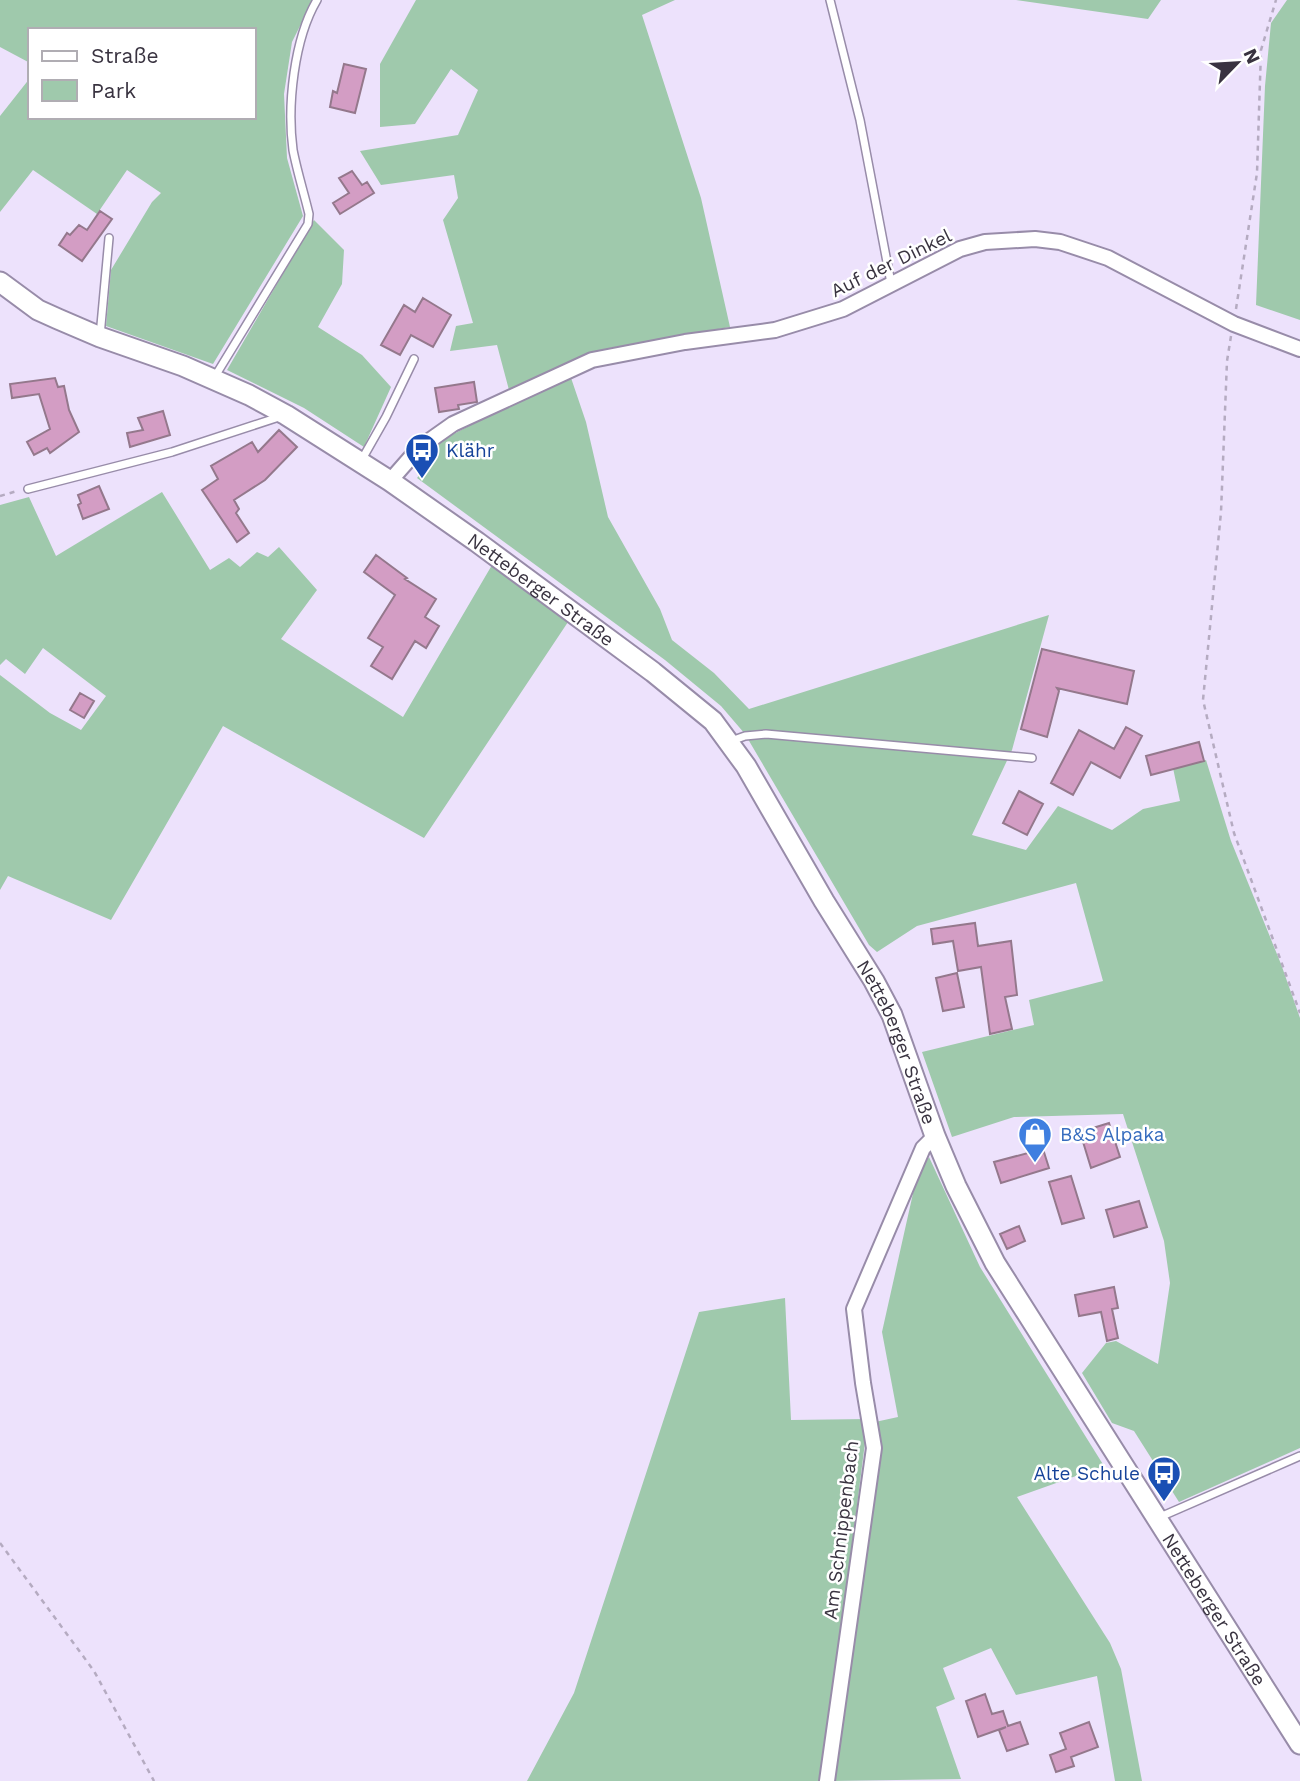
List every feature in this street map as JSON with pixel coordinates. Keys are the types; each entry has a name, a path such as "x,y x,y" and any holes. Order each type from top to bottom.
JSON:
{"street":[{"name":"Auf der Dinkel","path":"390,481 419,448 443,430 592,360 685,342 775,330 843,309 960,249 985,243 1035,239 1060,242 1108,258 1234,324 1300,349"},
{"name":"Netteberger Straße","path":"0,282 38,310 100,337 213,379 286,415 390,481 653,671 713,721 730,742 880,992 900,1035 935,1136 966,1208 995,1263 1300,1744"},
{"name":"Am Schnippenbach","path":"827,1781 874,1448 854,1309 923,1148 935,1136"}],"lane":[{"path":"213,379 308,223 309,214 293,149 291,110 296,62 303,31 317,0"},
{"path":"830,0 860,120 891,283"},
{"path":"100,337 109,238"},
{"path":"360,462 386,417 414,359"},
{"path":"28,489 172,452 286,415"},
{"path":"730,742 745,736 766,734 1032,758"},
{"path":"1156,1518 1300,1456"}],"path":[{"path":"1276,0 1261,50 1256,173 1227,361 1221,512 1203,700 1234,832 1300,1013"},
{"path":"0,496 28,489"},
{"path":"0,1543 94,1671 155,1781"}],"green space":[{"path":"0,0 313,0 292,42 284,94 287,158 303,216 213,364 106,326 111,270 152,202 161,193 127,170 97,214 33,170 0,212 0,116 28,81 28,119 256,119 256,28 28,28 28,62 0,47"},
{"path":"416,0 675,0 642,15 701,198 730,327 610,348 509,390 497,345 450,351 456,326 473,323 443,220 458,198 454,175 381,185 360,151 458,135 478,90 451,69 415,124 380,127 380,64"},
{"path":"1016,0 1161,0 1148,19"},
{"path":"1287,0 1300,0 1300,320 1256,305 1265,86 1271,23"},
{"path":"314,220 344,250 342,284 318,327 362,355 391,387 364,447 304,408 227,370"},
{"path":"568,369 586,422 608,517 660,609 672,640 714,673 749,709 1049,615 1012,750 972,835 1026,850 1058,806 1112,830 1143,809 1180,801 1173,768 1206,760 1231,841 1300,1018 1300,1448 1179,1502 1134,1431 1112,1423 1082,1373 1106,1343 1116,1341 1158,1364 1170,1283 1164,1241 1123,1114 1014,1117 952,1137 922,1052 1034,1025 1029,1000 1103,981 1076,883 917,926 877,952 869,945 745,734 721,706 665,660 417,478 422,472 414,467 436,443 502,409"},
{"path":"162,492 210,570 229,558 240,567 257,552 268,557 279,547 317,590 281,639 403,717 492,565 570,619 424,838 223,726 111,920 8,876 0,890 0,675 50,713 81,730 106,696 43,648 25,674 6,659 0,665 0,505 29,497 56,556"},
{"path":"929,1157 980,1267 1104,1466 1017,1497 1110,1643 1121,1669 1142,1781 1115,1781 1097,1676 1016,1695 991,1648 943,1668 955,1699 936,1707 961,1779 832,1781 880,1458 875,1422 898,1417 882,1332 916,1180"},
{"path":"785,1298 791,1420 868,1419 822,1781 527,1781 574,1693 699,1312"}],"building":[{"path":"344,64 366,69 355,113 330,107 333,91 337,93"},
{"path":"352,171 362,185 367,182 374,193 340,214 333,203 349,193 339,178"},
{"path":"100,211 112,219 82,261 59,245 67,233 70,235 79,225 87,230"},
{"path":"423,298 451,315 433,347 411,335 400,355 381,345 404,305 415,312"},
{"path":"55,378 58,387 64,386 69,410 79,432 50,453 47,448 34,455 27,442 50,429 39,394 12,398 10,384"},
{"path":"474,382 477,402 458,405 459,409 439,412 435,388"},
{"path":"163,411 170,435 130,447 127,433 143,430 138,418"},
{"path":"279,430 297,447 265,480 234,500 239,509 236,513 249,533 237,542 202,490 218,479 211,466 252,442 258,452"},
{"path":"99,486 109,509 83,519 78,495"},
{"path":"376,555 407,578 405,579 436,599 425,617 439,626 426,648 415,641 392,679 371,666 383,647 368,638 395,595 364,572"},
{"path":"1042,649 1134,671 1127,704 1057,688 1059,691 1047,737 1021,729"},
{"path":"80,693 94,701 84,718 70,710"},
{"path":"1126,727 1142,736 1120,778 1091,762 1073,795 1051,783 1079,730 1114,749"},
{"path":"1199,742 1204,761 1151,775 1146,756"},
{"path":"1019,791 1043,804 1027,835 1003,823"},
{"path":"975,923 978,946 1011,941 1017,995 1005,997 1012,1029 990,1034 981,967 958,971 953,941 933,944 931,929"},
{"path":"957,973 964,1007 943,1011 936,978"},
{"path":"1109,1123 1120,1157 1091,1168 1080,1132"},
{"path":"1043,1149 1049,1168 1001,1183 994,1162"},
{"path":"1071,1176 1084,1218 1062,1224 1049,1182"},
{"path":"1139,1201 1147,1227 1114,1237 1106,1210"},
{"path":"1019,1226 1025,1241 1007,1249 1000,1234"},
{"path":"1114,1287 1118,1308 1112,1309 1118,1338 1107,1341 1101,1312 1079,1316 1075,1295"},
{"path":"985,1694 992,1714 1003,1711 1008,1726 1020,1722 1028,1744 1007,1751 999,1730 1006,1727 978,1737 966,1701"},
{"path":"1089,1722 1098,1747 1071,1757 1074,1766 1056,1772 1050,1755 1066,1749 1060,1733"}],"place":[{"name":"Klähr","path":"422,480"},
{"name":"B&S Alpaka","path":"1035,1164"},
{"name":"Alte Schule","path":"1164,1503"}]}
